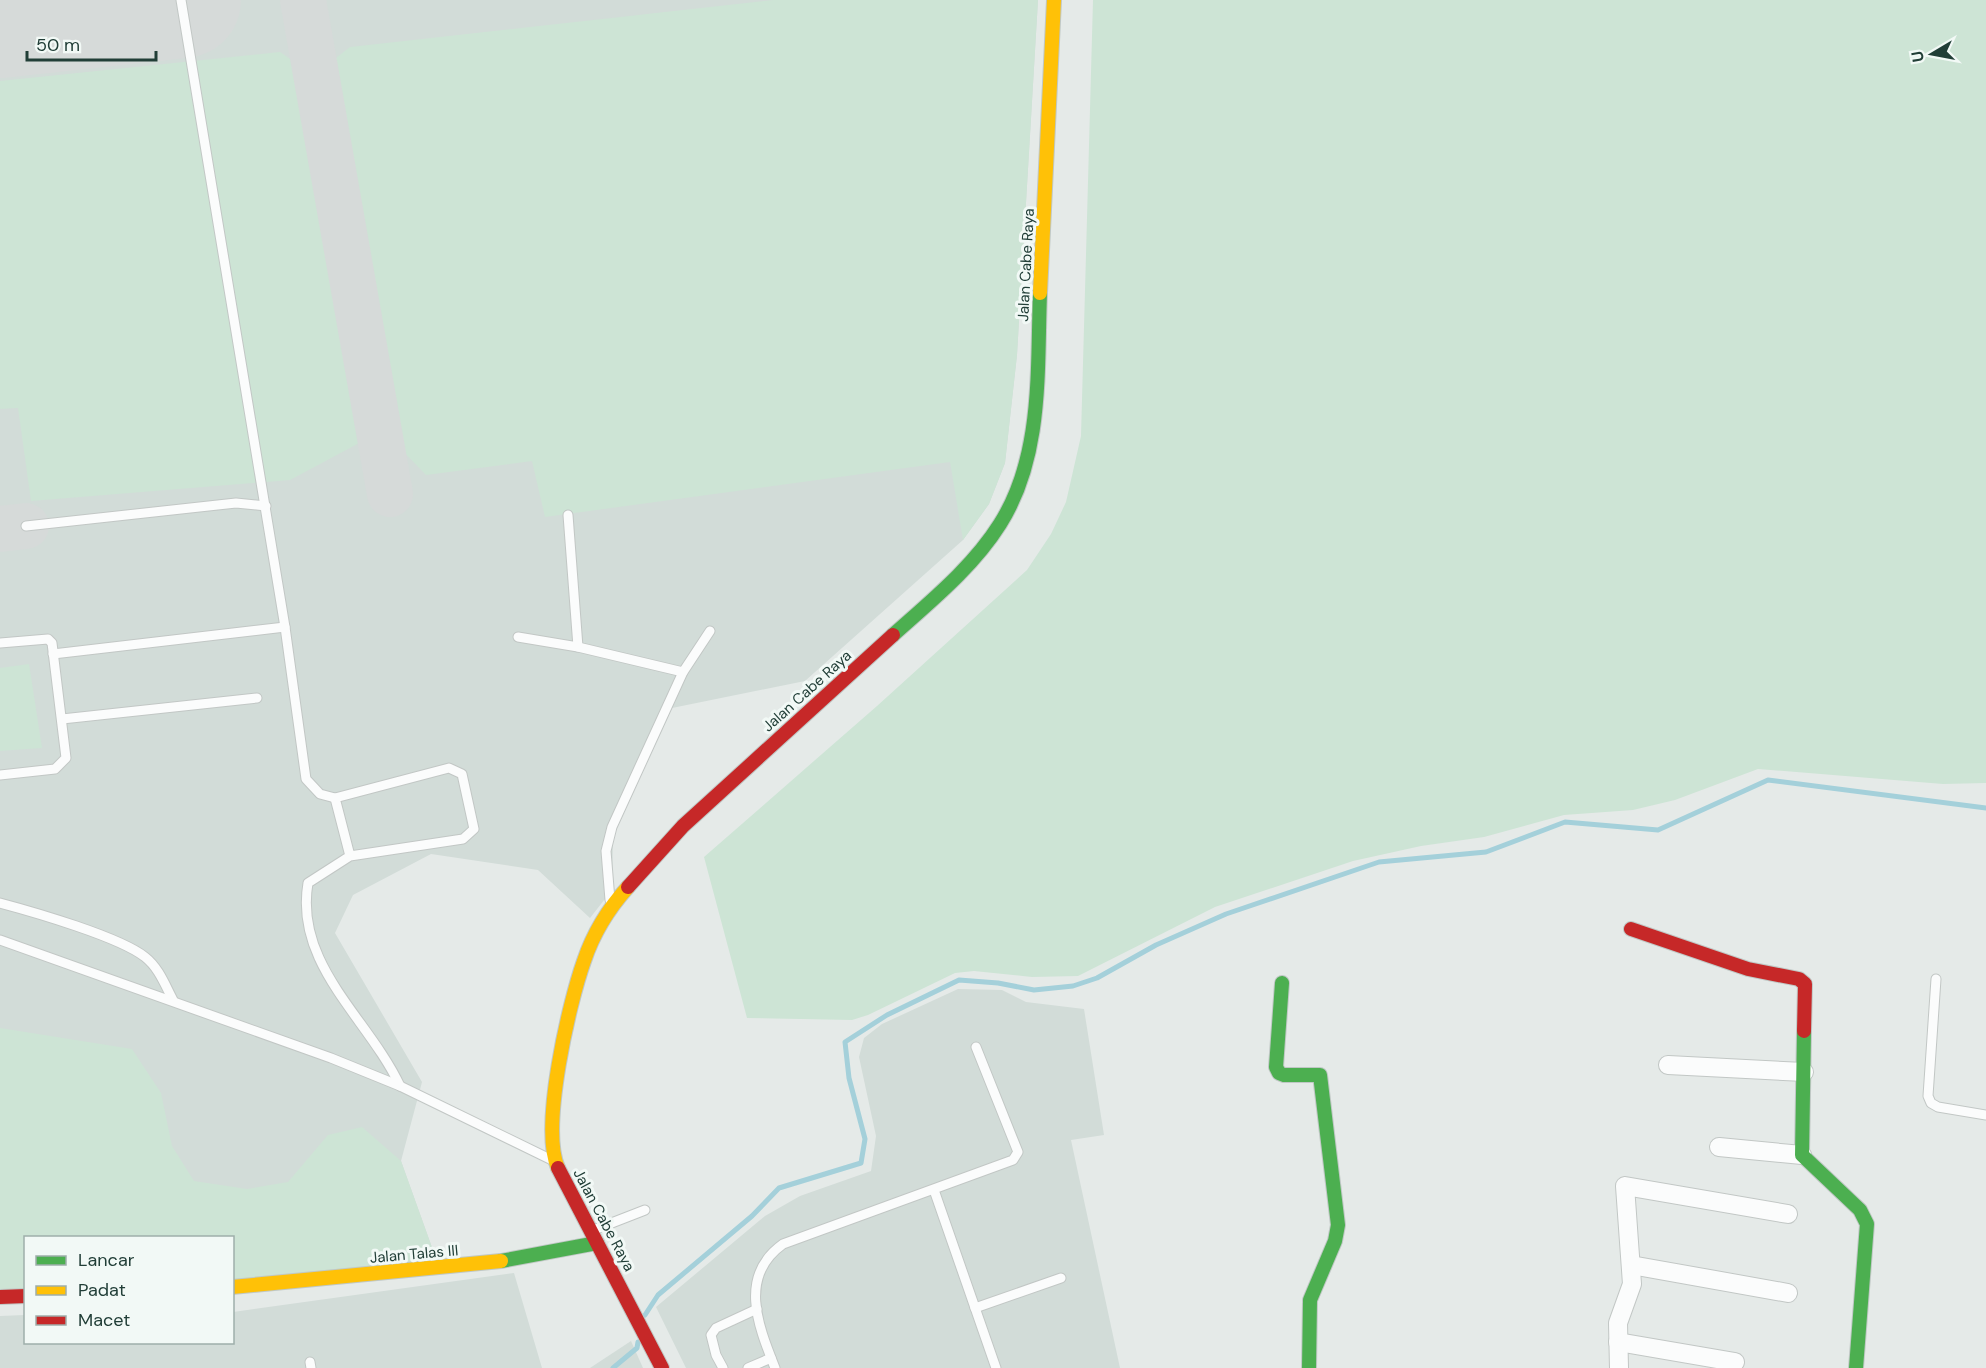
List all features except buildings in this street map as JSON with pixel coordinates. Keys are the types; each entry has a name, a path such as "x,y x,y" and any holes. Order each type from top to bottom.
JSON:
{"main road":[{"name":"Jalan Cabe Raya","path":"660,1362 555,1161 553,1142 555,1096 566,1031 584,960 611,906 683,826 950,583 986,546 1010,508 1028,462 1035,412 1054,0"},
{"path":"1631,929 1748,969 1803,981 1806,990 1802,1155 1860,1210 1867,1224 1856,1368"},
{"path":"1282,983 1276,1067 1284,1076 1314,1072 1320,1075 1338,1212 1335,1241 1310,1300 1309,1368"},
{"name":"Jalan Talas III","path":"234,1287 486,1265 531,1258 594,1237"},
{"path":"0,1297 24,1296"}],"street":[{"path":"1668,1065 1804,1072"},
{"path":"1719,1147 1802,1155"},
{"path":"1619,1368 1618,1323 1632,1284 1625,1186 1788,1214"},
{"path":"1631,1265 1788,1293"},
{"path":"1618,1342 1735,1362"}],"lane":[{"path":"181,0 266,506 306,779 320,794 335,798 449,768 462,774 474,829 463,839 350,856 308,883 306,910 322,964 338,994 390,1064 400,1086"},
{"path":"26,526 237,503 266,506"},
{"path":"568,515 578,647"},
{"path":"53,654 285,627"},
{"path":"611,906 606,851 612,827 683,672 710,631"},
{"path":"518,637 578,647 683,672"},
{"path":"0,643 48,639 52,643 66,758 62,765 55,769 0,775"},
{"path":"63,719 257,698"},
{"path":"335,798 350,856"},
{"path":"0,903 119,943 144,957 159,971 173,1000"},
{"path":"0,940 173,1000 400,1086 555,1161"},
{"path":"1936,979 1928,1096 1931,1103 1938,1107 1986,1115"},
{"path":"775,1368 757,1309 755,1287 759,1268 770,1254 783,1244 1013,1160 1018,1152 976,1047"},
{"path":"934,1190 996,1368"},
{"path":"594,1237 645,1210"},
{"path":"975,1308 1061,1278"},
{"path":"723,1368 716,1355 711,1335 716,1328 757,1309"},
{"path":"748,1368 771,1358"}],"shaded area":[{"path":"0,0 1038,0 1017,355 1005,463 989,504 963,540 805,681 672,708 613,835 612,890 590,918 538,870 431,854 353,895 335,933 422,1082 401,1161 439,1267 234,1238 234,1236 24,1236 24,1243 0,1297"},
{"path":"958,989 1002,990 1026,1002 1084,1009 1104,1135 1071,1140 1120,1368 686,1368 656,1307 765,1216 800,1196 871,1171 876,1136 859,1057 864,1038 882,1024"},
{"path":"514,1273 542,1368 0,1368 0,1316 24,1315 24,1344 234,1344 234,1312"},
{"path":"631,1341 643,1368 590,1368"}],"green space":[{"path":"773,0 1038,0 1017,355 1005,463 989,504 963,540 950,462 545,517 532,461 426,475 401,449 332,61 350,47"},
{"path":"1093,0 1986,0 1986,783 1943,784 1758,769 1675,800 1633,810 1564,815 1484,837 1421,846 1353,861 1215,907 1078,976 1032,977 974,971 955,973 868,1015 852,1020 747,1018 704,857 877,706 1027,570 1051,534 1066,502 1081,436"},
{"path":"280,52 303,68 363,441 290,480 31,501 18,408 0,409 0,81"},
{"path":"29,664 42,748 0,751 0,668"},
{"path":"0,1028 132,1049 161,1093 172,1146 194,1181 247,1189 288,1182 328,1135 362,1127 401,1161 439,1267 234,1282 234,1236 24,1236 24,1297 0,1297"}],"waterway":[{"path":"645,1315 658,1295 752,1216 779,1188 861,1163 865,1139 849,1078 845,1042 887,1015 959,980 998,983 1034,990 1073,986 1097,978 1156,945 1226,914 1379,862 1486,852 1565,822 1658,830 1768,780 1986,808"},
{"path":"613,1368 637,1348 638,1342"}],"taxiway":[{"path":"303,0 390,494"},
{"path":"0,529 26,526"}],"runway":[{"path":"0,20 183,0"}],"traffic: fast":[{"path":"893,635 951,583 977,555 1000,524 1014,498 1031,442 1035,412 1040,293"},
{"path":"1282,983 1276,1067 1279,1073 1284,1075 1320,1075 1338,1225 1335,1241 1310,1300 1309,1368"},
{"path":"1804,1031 1802,1155 1860,1210 1867,1224 1856,1368"},
{"path":"501,1261 597,1243"}],"traffic: slow":[{"path":"1040,293 1054,0"},
{"path":"558,1168 553,1149 554,1096 571,1005 592,941 608,913 628,887"},
{"path":"234,1287 501,1261"}],"traffic: jam":[{"path":"628,887 683,826 893,635"},
{"path":"1631,929 1748,969 1799,979 1805,984 1804,1031"},
{"path":"558,1168 662,1368"},
{"path":"0,1297 24,1296"}]}
